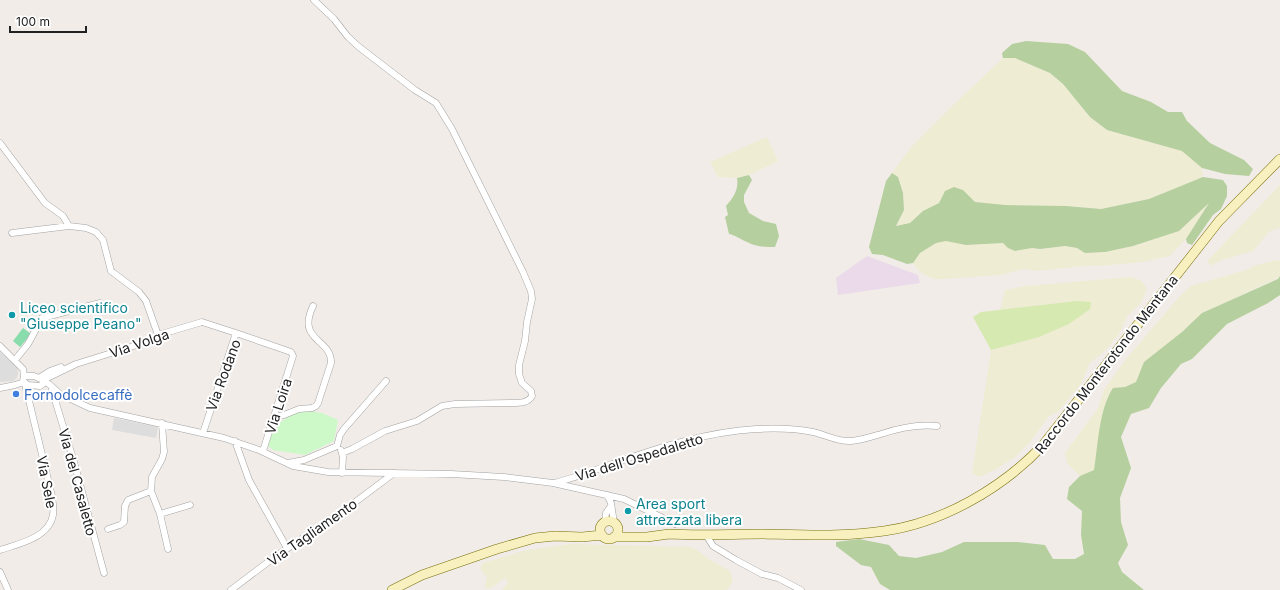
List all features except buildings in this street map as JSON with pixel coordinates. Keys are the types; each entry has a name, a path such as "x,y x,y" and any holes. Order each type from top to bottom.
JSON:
{"main road":[{"name":"Raccordo Monterotondo Mentana","path":"602,535 609,538 647,537 669,534 820,535 884,531 919,523 968,502 996,486 1021,467 1043,445 1212,231 1242,197 1280,158"},
{"path":"392,590 422,575 497,549 541,537 566,535 592,530 609,524 629,531 669,534"},
{"path":"566,535 582,537 602,535 600,530 609,524"},
{"path":"609,524 617,533 614,537"}],"street":[{"path":"314,0 334,19 348,37 359,47 415,90 434,101 439,107 452,129 523,272 532,296 526,322 525,344 518,368 521,381 531,391 532,396 530,399 512,403 455,404 442,406 412,424 385,431 342,453"},
{"path":"0,143 3,151 45,203 63,216 69,226"},
{"path":"12,233 69,226 89,229 96,232 100,235 105,246 111,271 139,292 144,298 156,326 158,336"},
{"path":"15,360 28,344 42,318 100,303"},
{"path":"274,417 299,409 312,408 318,403 331,363 331,358 326,349 315,339 308,326 309,313 313,306"},
{"name":"Via Volga","path":"42,381 56,372 76,364 153,340 158,336 202,322 236,333"},
{"name":"Via Rodano","path":"203,433 236,333 291,352 294,356 293,361"},
{"name":"Via Sele","path":"0,346 23,369 24,381 52,496 54,510 49,526 41,533 28,540 0,550"},
{"name":"Via Loira","path":"263,451 293,361"},
{"path":"42,381 50,371 65,365 76,364"},
{"path":"54,391 51,382 52,377 56,372"},
{"path":"0,388 15,386 32,376 49,384 54,391 96,410 162,423 235,441 263,451 293,466 317,471 342,473 451,474 504,477 553,483 607,495 630,502 675,524"},
{"path":"24,381 42,381"},
{"path":"342,473 342,453 337,446 339,438 344,429 386,381"},
{"name":"Via del Casaletto","path":"54,391 104,573"},
{"path":"162,423 164,452 162,459 153,475 151,490 160,514 168,549"},
{"name":"Via dell'Ospedaletto","path":"553,483 663,447 701,437 741,431 771,428 794,430 850,441 914,426 937,426"},
{"path":"235,441 250,484 287,548"},
{"path":"286,463 304,460 337,446"},
{"name":"Via Tagliamento","path":"231,590 287,548 338,515 394,473"},
{"path":"108,529 124,522 125,506 128,500 151,490"},
{"path":"607,495 611,506 609,524"},
{"path":"160,514 190,505"},
{"path":"706,534 713,546 736,560 762,574 778,578 801,590"},
{"path":"0,572 8,590"}],"shaded area":[{"path":"1003,58 1015,58 1050,73 1063,84 1090,117 1107,130 1182,151 1202,168 1203,177 1149,199 1101,209 1066,206 1005,205 975,202 963,190 945,191 939,203 923,211 910,223 896,227 904,210 903,193 898,177 892,173 911,147"},
{"path":"767,137 778,161 749,175 737,178 718,177 710,162"},
{"path":"1280,185 1280,229 1278,228 1269,232 1253,251 1219,261 1211,266 1207,261"},
{"path":"1210,202 1186,239 1170,256 1143,262 1036,271 1024,269 1001,275 944,279 933,279 920,272 913,263 920,253 936,243 946,241 966,245 1003,243 1008,248 1016,251 1032,248 1040,249 1065,246 1077,248 1085,253 1105,252 1133,246 1179,231"},
{"path":"867,256 918,275 920,283 838,295 836,278"},
{"path":"1277,260 1280,261 1280,276 1278,278 1202,313 1182,332 1144,362 1136,382 1125,387 1113,388 1108,396 1103,415 1094,470 1080,476 1067,463 1065,453 1098,408 1104,390 1126,359 1180,296 1191,286"},
{"path":"1131,277 1142,281 1147,289 1141,303 1128,315 1119,334 1104,352 1090,363 1081,384 1058,412 1049,416 1031,441 1014,458 993,471 979,477 972,473 991,350 1039,337 1069,324 1077,301 1000,310 1005,290 1025,286"},
{"path":"0,352 17,367 17,378 13,381 0,382"},
{"path":"114,418 158,427 156,438 112,430"},
{"path":"569,544 690,547 696,549 709,559 730,571 733,581 727,590 502,590 508,583 505,578 491,588 484,588 487,578 480,568 483,563 523,551"}],"green space":[{"path":"1026,41 1068,44 1085,52 1122,91 1151,102 1168,112 1182,112 1187,121 1210,143 1244,160 1253,169 1249,176 1225,174 1202,168 1182,151 1107,130 1090,117 1063,84 1050,73 1015,58 1003,58 1002,53 1012,44"},
{"path":"892,173 898,177 903,193 904,210 896,226 910,223 923,211 939,203 945,191 954,187 963,190 975,202 1005,205 1066,206 1101,209 1149,199 1203,177 1223,180 1227,186 1227,196 1221,209 1213,215 1192,245 1187,243 1186,239 1209,203 1179,231 1133,246 1105,252 1085,253 1077,248 1065,246 1040,249 1032,248 1015,251 1008,248 1003,243 966,245 946,241 936,243 920,253 913,263 907,264 883,255 872,254 869,247 886,181"},
{"path":"749,175 752,180 744,195 744,202 749,213 763,221 776,224 779,236 775,247 754,245 729,234 725,217 728,215 726,206 736,190 737,178"},
{"path":"1280,276 1280,295 1268,303 1227,324 1192,359 1181,364 1161,388 1149,408 1131,414 1121,437 1131,468 1120,498 1121,522 1128,545 1118,563 1122,572 1144,590 890,590 880,584 871,567 861,565 836,546 836,542 859,539 889,545 899,556 916,558 942,552 964,542 1018,542 1045,545 1053,559 1075,559 1084,554 1081,535 1082,511 1067,499 1069,487 1080,476 1094,470 1102,417 1108,397 1113,388 1125,387 1136,382 1144,362 1182,332 1202,313 1278,279"},
{"path":"1077,301 1091,302 1090,309 1069,324 1039,337 991,350 973,317 981,312"},
{"path":"23,328 31,334 20,347 13,341"},
{"path":"304,410 322,413 338,420 334,441 305,455 273,450 267,445 277,426 284,419"}],"place":[{"name":"Liceo scientifico \"Giuseppe Peano\"","path":"12,315"},
{"name":"Fornodolcecaffè","path":"16,394"},
{"name":"Area sport attrezzata libera","path":"628,511"}]}
